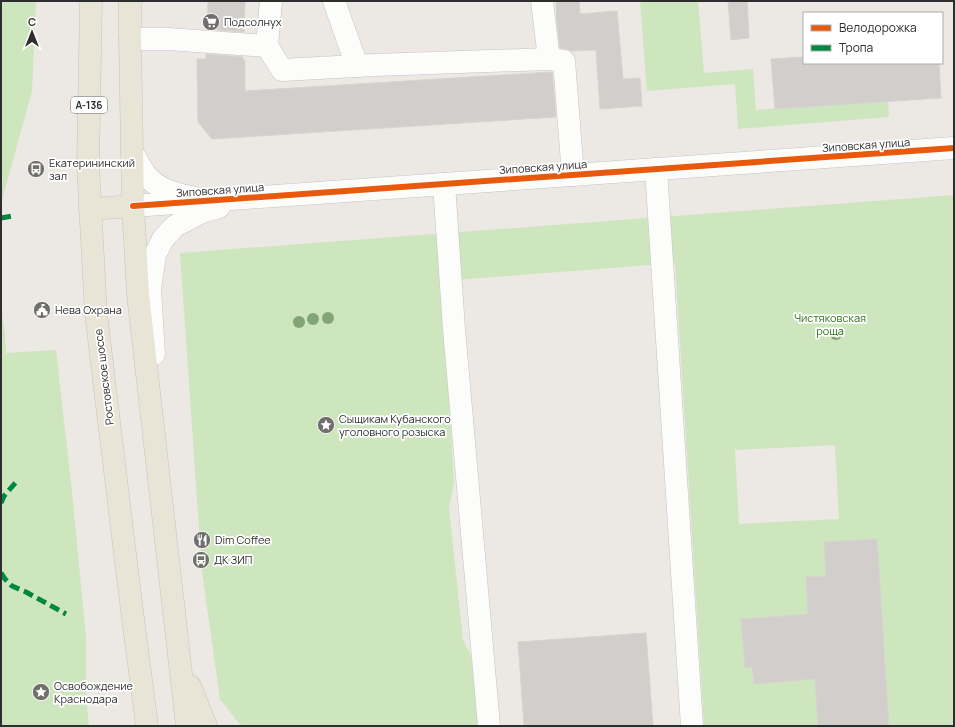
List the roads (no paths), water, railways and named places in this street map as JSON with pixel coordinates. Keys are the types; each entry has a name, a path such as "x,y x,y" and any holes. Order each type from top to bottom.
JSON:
{"main road":[{"name":"Ростовское шоссе","path":"91,1 88,166 96,314 128,579 148,726"},
{"path":"130,1 133,206 138,295 187,726"},
{"name":"Зиповская улица","path":"90,209 133,206"},
{"path":"179,656 206,726"}],"street":[{"path":"271,1 267,46 282,70 549,59 564,60 573,176"},
{"path":"334,1 357,66"},
{"path":"542,1 549,59"},
{"path":"130,39 168,39 267,46"},
{"name":"Зиповская улица","path":"133,206 954,148"},
{"path":"132,152 146,174 159,186 177,194 217,200"},
{"path":"656,169 692,726"},
{"path":"444,184 454,329 489,726"},
{"path":"150,405 155,374 150,289 155,255 163,239 175,226 204,211 245,198"}],"place":[{"name":"Подсолнух","path":"211,22"},
{"name":"Екатерининский зал","path":"36,169"},
{"name":"Нева Охрана","path":"42,310"},
{"name":"Сыщикам Кубанского уголовного розыска","path":"326,425"},
{"name":"Dim Coffee","path":"202,540"},
{"name":"ДК ЗИП","path":"201,560"},
{"name":"Освобождение Краснодара","path":"41,692"}],"park label":[{"name":"Чистяковская роща","path":"830,324"}]}
